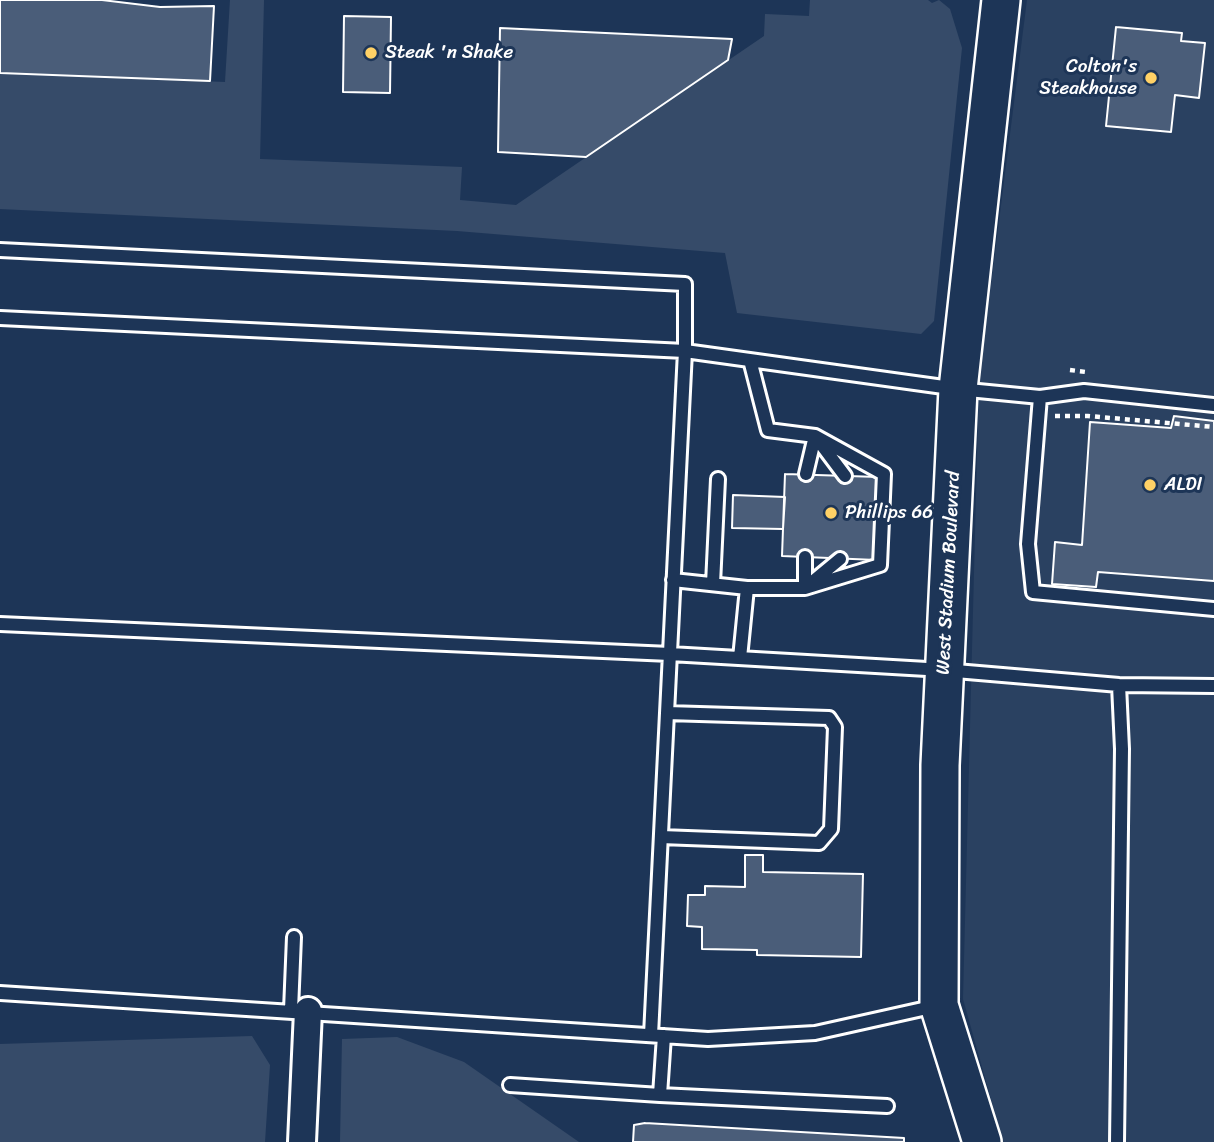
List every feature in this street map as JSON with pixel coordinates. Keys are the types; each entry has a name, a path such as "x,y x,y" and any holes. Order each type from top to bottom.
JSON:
{"main road":[{"name":"West Stadium Boulevard","path":"982,1142 939,1005 940,765 958,389 1001,0"}],"street":[{"path":"300,1010 302,1142"}],"lane":[{"path":"0,250 685,284 685,351 661,837 657,1035 660,1095"},
{"path":"0,318 685,351 958,389 1040,397 1084,391 1214,405"},
{"path":"673,580 747,588 805,589 880,565 884,474 815,436 768,430 750,360"},
{"path":"1040,397 1028,544 1033,592 1214,609"},
{"path":"806,474 815,436"},
{"path":"815,436 845,476"},
{"path":"713,584 719,479"},
{"path":"805,557 805,589"},
{"path":"805,589 840,559"},
{"path":"740,657 747,588"},
{"path":"0,624 740,657 1119,685 1214,686"},
{"path":"1117,1142 1122,749 1119,685"},
{"path":"661,837 819,843 831,829 835,727 829,718 667,713"},
{"path":"294,937 300,1010"},
{"path":"0,993 300,1010 708,1039 815,1033 939,1005"},
{"path":"510,1085 887,1106"}],"path":[{"path":"1039,417 1088,416 1214,427"}],"shaded area":[{"path":"230,0 264,0 260,159 462,167 460,200 516,205 764,36 765,14 809,16 810,0 928,0 932,3 939,0 950,9 962,48 934,321 921,334 737,313 725,253 457,231 0,209 0,73 225,82"},
{"path":"1027,0 1214,0 1214,1142 1003,1142 963,999 979,380"},
{"path":"252,1036 270,1065 265,1142 0,1142 0,1044"},
{"path":"397,1037 464,1062 579,1142 340,1142 342,1039"}],"building":[{"path":"0,0 102,0 160,7 214,6 210,81 0,73"},
{"path":"344,16 391,17 390,93 343,92"},
{"path":"1116,27 1182,33 1181,41 1205,43 1199,98 1175,95 1171,132 1106,126"},
{"path":"500,28 732,39 728,60 586,157 498,152"},
{"name":"ALDI","path":"1174,416 1214,421 1214,581 1098,572 1096,587 1052,584 1055,542 1082,545 1090,422 1171,428"},
{"name":"Phillips 66","path":"785,474 879,477 876,560 782,556"},
{"path":"733,495 785,497 783,529 732,528"},
{"path":"745,855 763,855 763,872 863,874 861,957 757,955 757,950 702,949 702,927 687,926 688,895 705,895 705,886 745,887"},
{"path":"645,1123 904,1138 904,1142 633,1142 634,1125"}],"place":[{"name":"Steak 'n Shake","path":"371,53"},
{"name":"Colton's Steakhouse","path":"1151,78"},
{"name":"ALDI","path":"1150,485"},
{"name":"Phillips 66","path":"831,513"}]}
